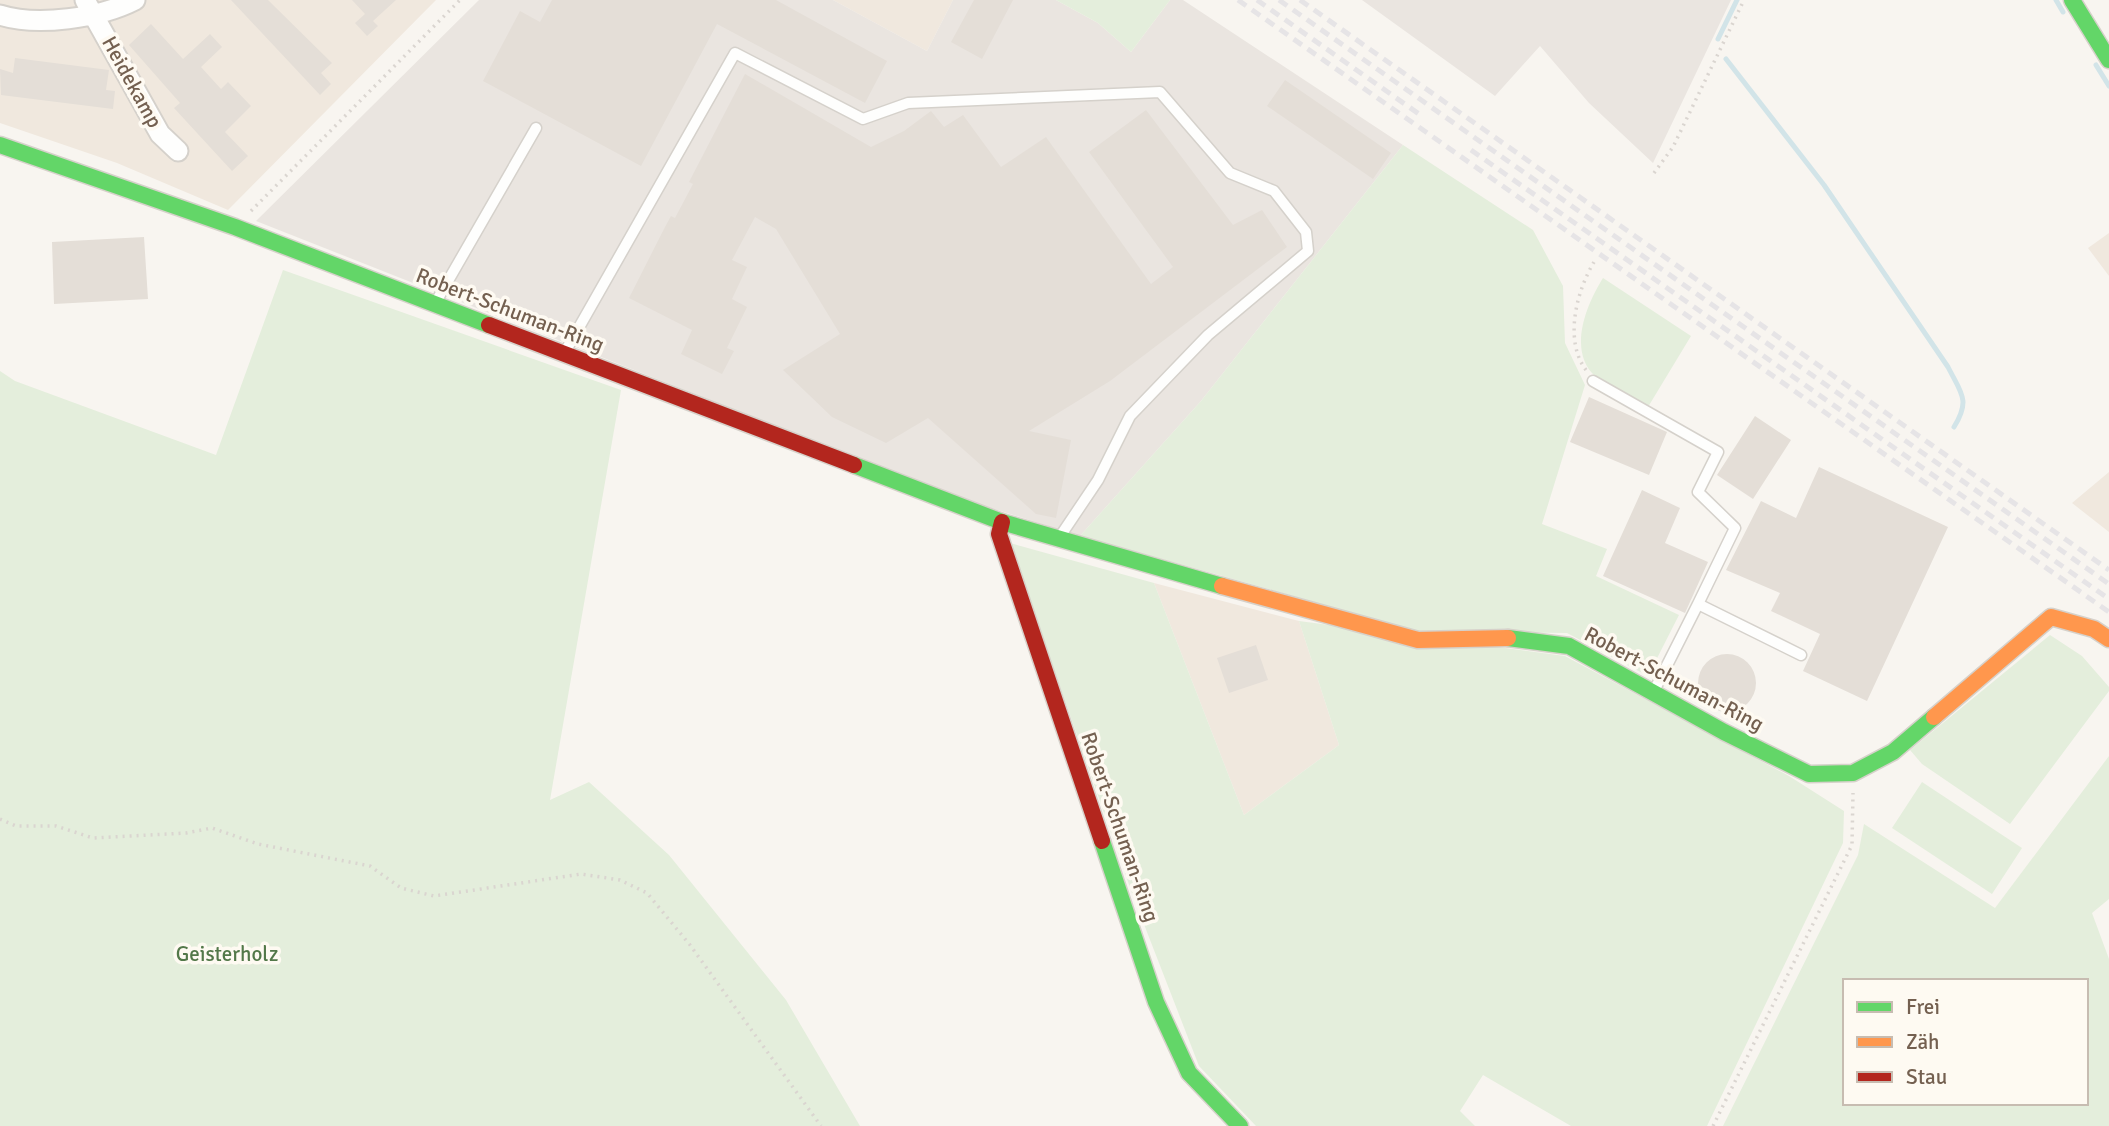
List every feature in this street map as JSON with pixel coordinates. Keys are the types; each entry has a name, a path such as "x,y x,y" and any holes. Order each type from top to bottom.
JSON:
{"street":[{"path":"0,15 41,22 89,6 135,0"},
{"path":"2072,0 2109,60"},
{"name":"Heidekamp","path":"89,6 160,134 178,151"},
{"name":"Robert-Schuman-Ring","path":"0,145 235,228 565,352 1002,522 1058,540 1418,640 1504,637 1569,646 1809,774 1853,773 1893,752 2051,617 2094,629 2109,639"},
{"name":"Robert-Schuman-Ring","path":"1002,522 999,534 1156,1002 1189,1073 1240,1126"}],"lane":[{"path":"565,352 735,53 863,119 908,103 1160,92 1230,173 1274,191 1306,232 1308,251 1208,335 1130,416 1098,480 1058,540"},
{"path":"435,304 536,128"},
{"path":"1593,380 1718,452 1699,492 1735,528 1653,692"},
{"path":"1698,604 1801,655"}],"path":[{"path":"235,228 460,0"},
{"path":"1654,173 1673,147 1744,0"},
{"path":"1593,380 1578,360 1573,327 1585,276 1594,262"},
{"path":"1713,1126 1852,845 1853,773"},
{"path":"0,818 16,826 56,826 93,838 186,834 212,828 258,844 370,866 401,888 434,896 581,874 620,880 647,893 690,945 821,1126"}],"shaded area":[{"path":"0,0 436,0 228,210 117,163 0,123"},
{"path":"479,0 833,0 927,51 953,0 1056,0 1098,23 1131,52 1170,0 1183,0 1403,145 1201,401 1080,536 956,497 256,221"},
{"path":"833,0 953,0 927,51"},
{"path":"1362,0 1731,0 1653,163 1589,103 1540,46 1495,96"},
{"path":"2109,233 2109,276 2088,248"},
{"path":"2109,472 2109,532 2072,503"},
{"path":"1154,583 1299,621 1339,745 1244,815"}],"green space":[{"path":"1056,0 1170,0 1131,52 1098,23"},
{"path":"1403,145 1533,230 1563,286 1565,343 1585,385 1542,524 1607,549 1596,576 1679,615 1648,676 1567,633 1417,631 1080,536 1201,401"},
{"name":"Geisterholz","path":"283,270 621,390 550,800 589,782 669,855 786,1000 860,1126 0,1126 0,371 15,381 216,455"},
{"path":"1603,278 1691,336 1648,407 1596,377 1587,367 1582,355 1582,328 1591,301"},
{"path":"1010,543 1154,583 1244,815 1339,745 1299,621 1565,656 1789,776 1844,811 1843,843 1707,1126 1571,1126 1483,1075 1460,1111 1475,1126 1256,1126 1199,1066 1133,896"},
{"path":"2050,635 2082,656 2109,687 2109,691 2010,824 1922,764 1910,750"},
{"path":"2109,756 2109,899 2092,913 2109,959 2109,1126 1723,1126 1858,855 1864,824 1995,908"},
{"path":"1922,782 2022,848 1992,894 1892,828"}],"building":[{"path":"231,0 268,0 332,63 321,73 331,84 320,95"},
{"path":"352,0 396,0 373,21 378,26 367,36 355,23 365,14"},
{"path":"552,0 776,0 887,61 865,103 717,24 641,166 483,81 520,11 540,22"},
{"path":"974,0 1013,0 982,59 951,42"},
{"path":"151,24 183,59 210,34 222,47 201,67 221,89 228,82 251,106 225,132 248,156 232,171 174,108 180,103 129,45"},
{"path":"15,58 109,70 106,90 115,91 113,109 1,95 0,69 13,73"},
{"path":"745,74 871,147 904,131 931,111 944,127 963,115 1001,167 1046,137 1151,284 1173,267 1089,152 1146,110 1233,225 1262,210 1287,247 1110,381 1029,431 1071,440 1056,518 1036,514 928,418 886,443 832,417 783,370 840,334 776,229 755,217 732,260 747,267 732,299 747,307 727,348 734,351 722,374 681,354 692,330 629,298 671,216 675,218 693,184 689,182"},
{"path":"1285,80 1391,153 1373,179 1267,106"},
{"path":"144,237 148,299 54,304 52,242"},
{"path":"1589,397 1667,432 1649,475 1570,442"},
{"path":"1755,416 1791,440 1753,499 1717,475"},
{"path":"1819,467 1948,527 1867,701 1803,671 1820,634 1771,611 1780,593 1726,570 1761,501 1796,518"},
{"path":"1642,490 1680,508 1665,543 1708,562 1685,613 1603,576"},
{"path":"1256,645 1268,680 1229,693 1217,658"},
{"path":"1727,654 1748,662 1756,683 1748,704 1727,712 1706,704 1698,683 1706,662"}],"waterway":[{"path":"1718,39 1737,0"},
{"path":"2056,0 2063,12"},
{"path":"1726,59 1824,185 1948,367 1960,390 1963,403 1954,427"},
{"path":"2096,65 2109,86"}],"railway":[{"path":"1238,0 2109,612"},
{"path":"1257,0 1419,114"},
{"path":"1279,0 2109,584"},
{"path":"1300,0 2109,570"},
{"path":"1471,150 2109,599"}],"traffic: fast":[{"path":"2072,0 2109,60"},
{"path":"0,145 235,227 489,325"},
{"path":"854,465 1002,522 1222,586"},
{"path":"1508,638 1569,646 1724,732 1809,774 1853,773 1893,752 1934,717"},
{"path":"1102,841 1156,1002 1189,1073 1240,1126"}],"traffic: slow":[{"path":"1222,586 1418,640 1508,638"},
{"path":"1934,717 2051,617 2094,629 2109,639"}],"traffic: jam":[{"path":"489,325 854,465"},
{"path":"1002,522 999,534 1102,841"}]}
